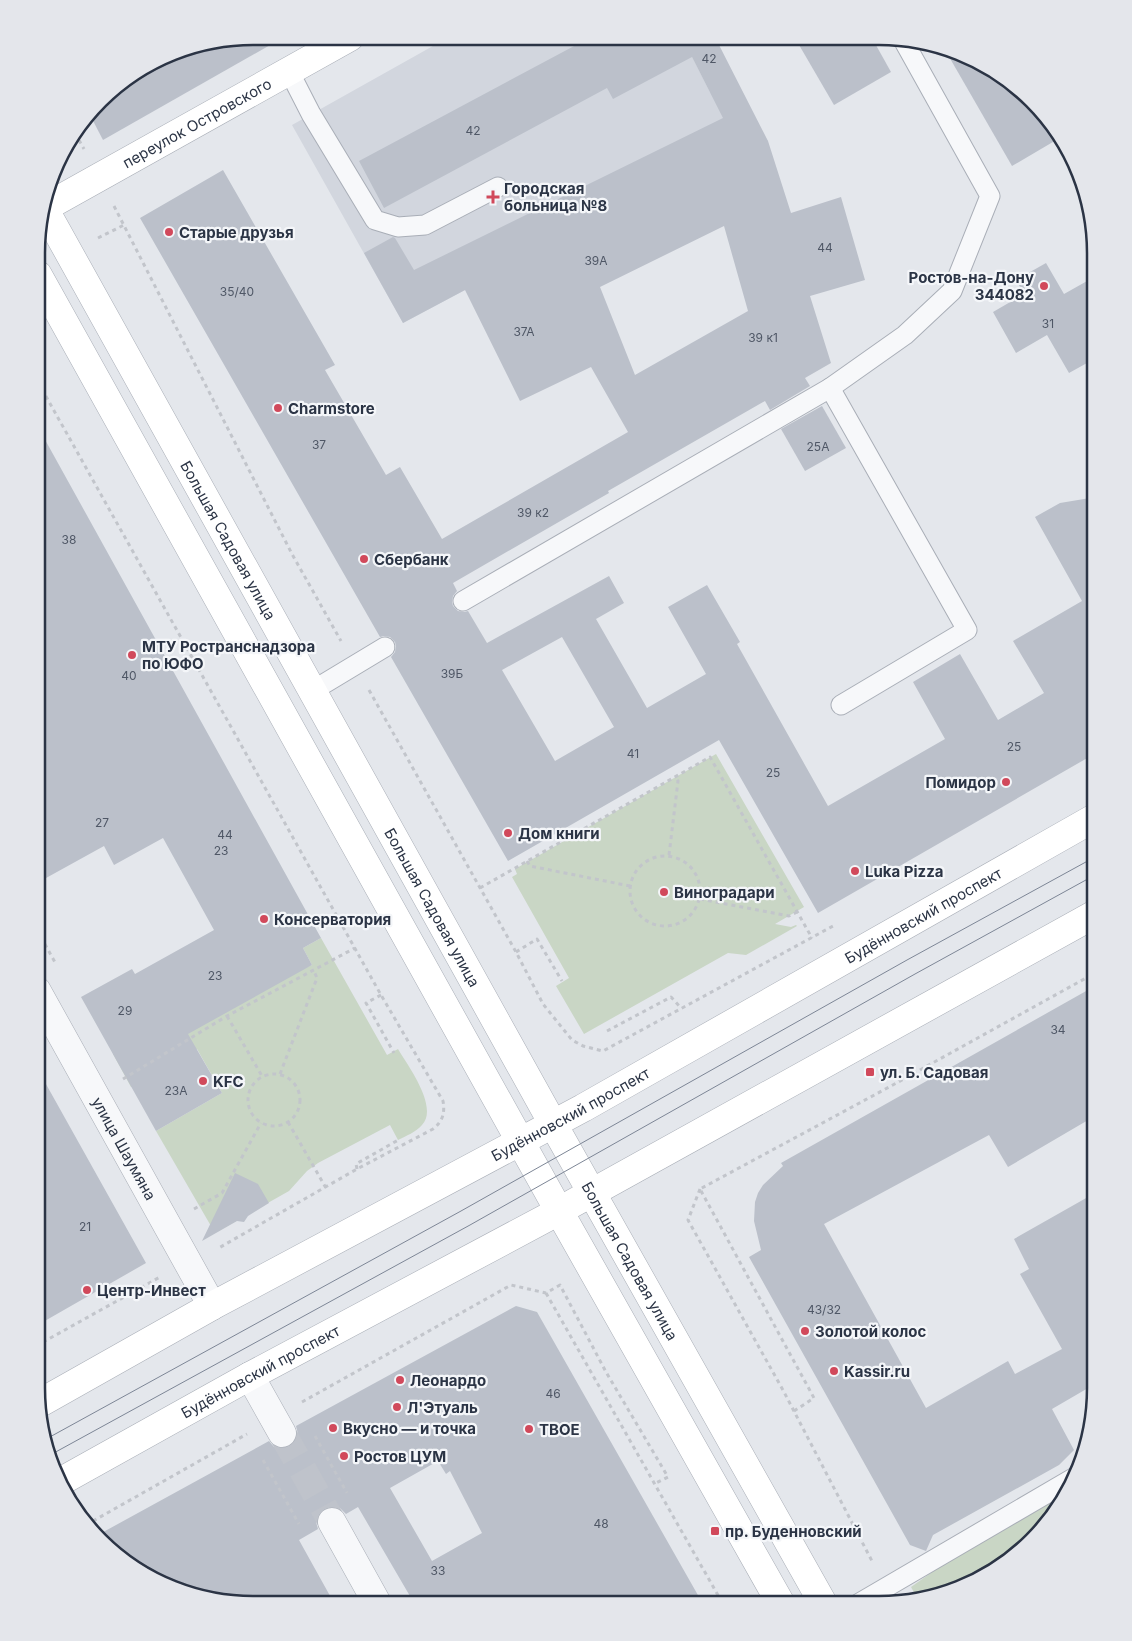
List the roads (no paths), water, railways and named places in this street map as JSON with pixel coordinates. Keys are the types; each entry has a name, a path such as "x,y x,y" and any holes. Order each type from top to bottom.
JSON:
{"main road":[{"name":"переулок Островского","path":"51,204 334,45"},
{"name":"Большая Садовая улица","path":"49,216 553,1124 819,1596"},
{"path":"45,288 559,1212 776,1596"},
{"name":"Будённовский проспект","path":"45,1399 212,1306 553,1124 1087,822"},
{"name":"Будённовский проспект","path":"66,1479 250,1376 559,1212 1087,919"}],"street":[{"name":"улица Шаумяна","path":"45,1006 212,1306"},
{"path":"250,1376 278,1426"},
{"path":"332,1522 373,1596"}],"lane":[{"path":"463,601 830,388 905,335 952,291 990,196 907,47"},
{"path":"289,71 311,114 376,220 398,227 425,225 498,187"},
{"path":"830,388 967,630 841,705"},
{"path":"312,691 385,647"},
{"path":"872,1596 1064,1483"}],"tunnel":[{"path":"282,1433 332,1522"}],"tram line":[{"path":"51,1436 461,1211 907,960 1087,861"},
{"path":"55,1452 470,1225 915,974 1087,879"}],"place":[{"name":"Городская больница №8","path":"493,197"},
{"name":"Старые друзья","path":"169,232"},
{"name":"Ростов-на-Дону 344082","path":"1044,286"},
{"name":"Charmstore","path":"278,408"},
{"name":"Сбербанк","path":"364,559"},
{"name":"МТУ Ространснадзора по ЮФО","path":"132,655"},
{"name":"Помидор","path":"1006,782"},
{"name":"Дом книги","path":"508,833"},
{"name":"Luka Pizza","path":"855,871"},
{"name":"Виноградари","path":"664,892"},
{"name":"Консерватория","path":"264,919"},
{"name":"ул. Б. Садовая","path":"870,1072"},
{"name":"KFC","path":"203,1081"},
{"name":"Центр-Инвест","path":"87,1290"},
{"name":"Золотой колос","path":"805,1331"},
{"name":"Kassir.ru","path":"834,1371"},
{"name":"Леонардо","path":"400,1380"},
{"name":"Л'Этуаль","path":"397,1407"},
{"name":"Вкусно — и точка","path":"333,1428"},
{"name":"ТВОЕ","path":"529,1429"},
{"name":"Ростов ЦУМ","path":"344,1456"},
{"name":"пр. Буденновский","path":"715,1531"}]}
